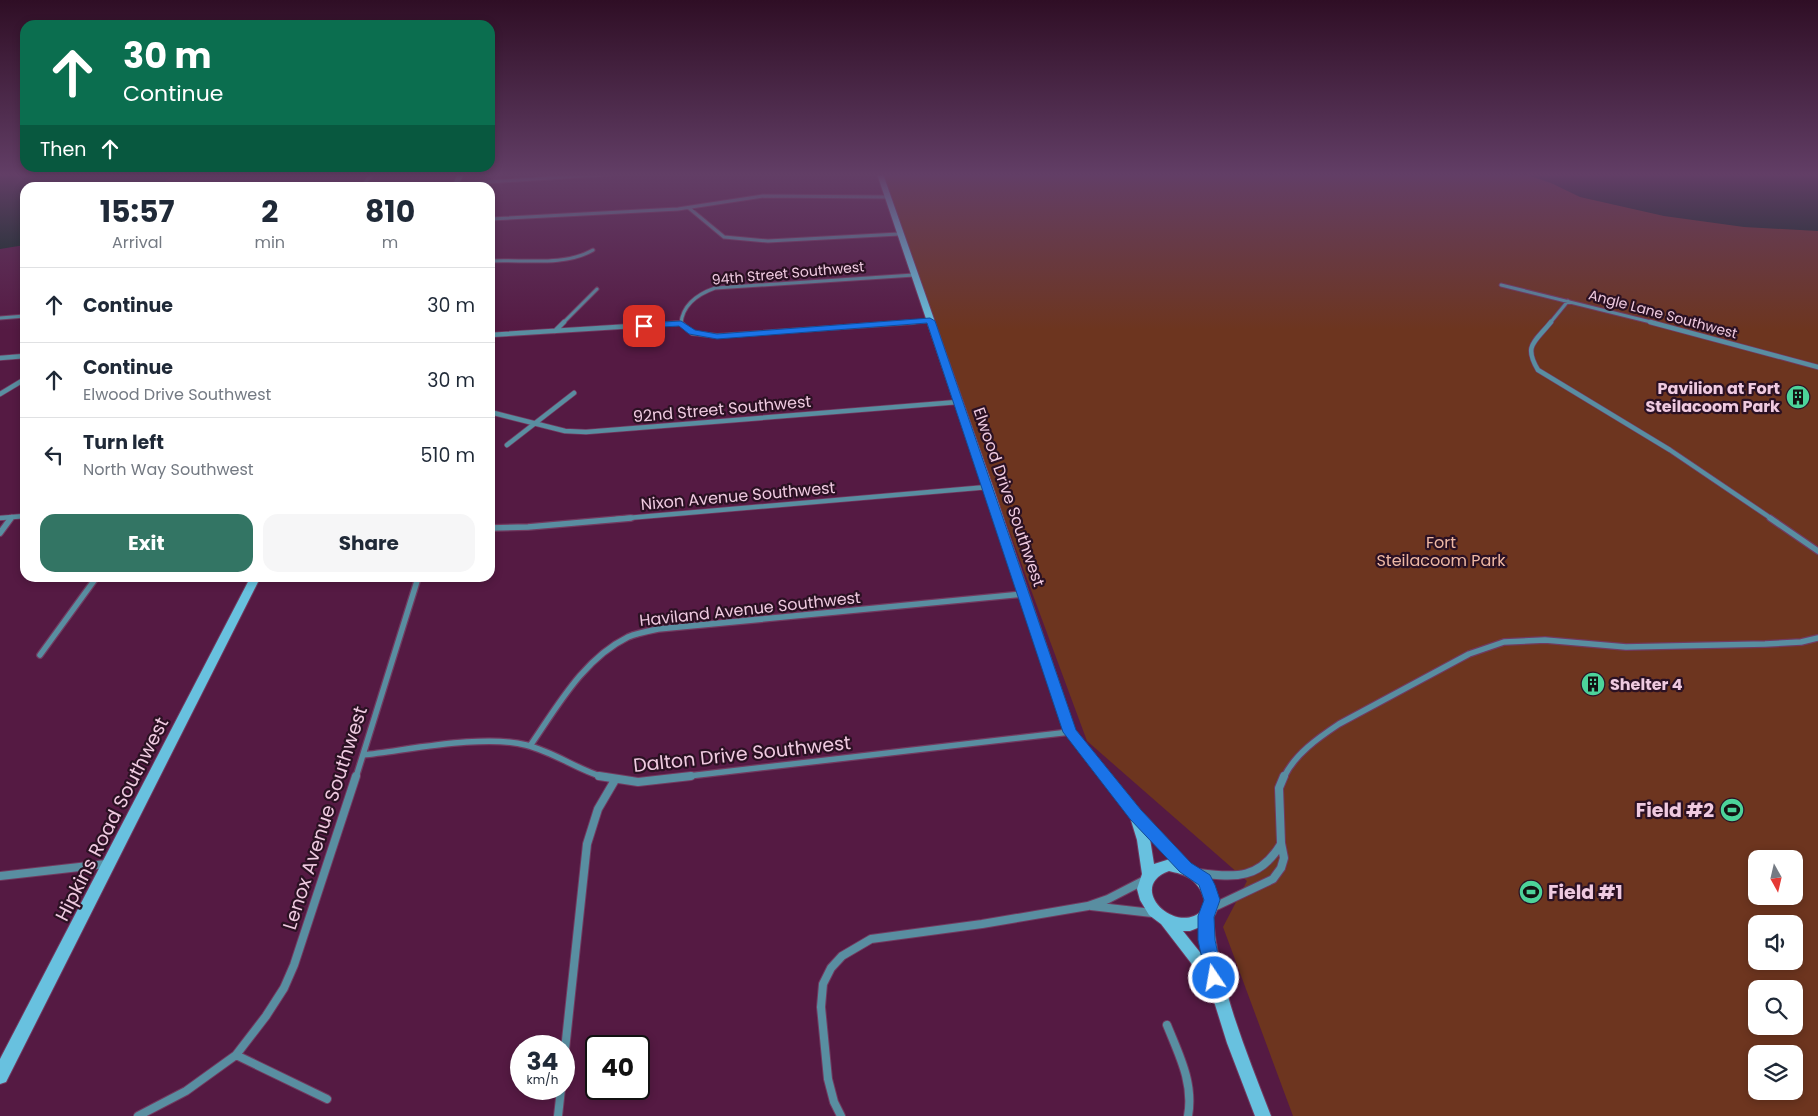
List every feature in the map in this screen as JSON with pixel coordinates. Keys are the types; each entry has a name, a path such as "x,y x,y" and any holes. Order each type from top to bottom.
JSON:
{"street":[{"path":"709,226 724,237 768,241 899,234"},
{"name":"Elwood Drive Southwest","path":"897,226 988,487 1070,732 1135,814 1191,870"},
{"path":"495,261 561,259 585,256 593,250"},
{"name":"94th Street Southwest","path":"681,323 682,315 693,299 715,288 914,275"},
{"name":"Angle Lane Southwest","path":"1501,285 1818,367"},
{"path":"554,331 597,289"},
{"path":"1568,301 1531,347 1530,357 1538,370 1670,450 1818,551"},
{"path":"0,318 20,316"},
{"path":"495,335 681,323 692,333 717,336 930,321"},
{"path":"0,358 20,356"},
{"path":"0,394 20,382"},
{"path":"507,445 574,393"},
{"name":"92nd Street Southwest","path":"495,413 565,431 594,432 958,402"},
{"name":"Nixon Avenue Southwest","path":"495,528 528,527 988,487"},
{"path":"0,518 20,516"},
{"path":"0,533 12,517"},
{"path":"40,655 93,582"},
{"name":"Hipkins Road Southwest","path":"0,1076 253,582"},
{"name":"Lenox Avenue Southwest","path":"138,1116 186,1091 236,1055 266,1016 284,988 294,965 363,755 417,582"},
{"name":"Haviland Avenue Southwest","path":"530,746 570,689 604,652 628,637 642,632 1024,594"},
{"path":"1088,906 1161,916 1176,923 1188,924 1198,922 1208,912 1273,879 1281,868 1284,858 1281,843 1279,788 1285,774 1296,758 1339,724 1469,654 1485,648 1504,642 1524,640 1626,647 1765,644 1801,642 1818,638"},
{"name":"Dalton Drive Southwest","path":"363,755 498,741 530,746 552,753 578,768 616,780 638,782 1070,732"},
{"path":"567,1035 587,844 598,808 616,780"},
{"name":"Elwood Drive Southwest","path":"1135,814 1144,840 1148,876"},
{"path":"841,1116 834,1102 829,1081 821,1005 822,986 840,956 854,946 871,939 982,924 1088,906 1108,899 1162,866 1178,865 1191,870 1225,876 1240,876 1253,873 1270,862 1281,843"},
{"path":"0,876 110,864"},
{"path":"1191,870 1204,880 1210,890 1212,900 1208,912 1206,940 1218,997 1262,1116"},
{"path":"1148,876 1144,888 1145,897 1150,906 1161,916 1196,958 1218,997"},
{"path":"1167,1025 1191,1092 1191,1106 1188,1116"},
{"path":"236,1055 327,1099"},
{"path":"558,1116 560,1100"}],"green space":[{"name":"Fort Steilacoom Park","path":"896,226 1818,226 1818,1116 1293,1116 1223,927 1247,881 1087,741"}],"shaded area":[{"path":"0,226 20,226 20,246 0,249"},
{"path":"1737,226 1818,226 1818,231"}],"building":[{"path":"1585,676 1598,676 1605,685 1592,685"}],"place":[{"name":"Pavilion at Fort Steilacoom Park","path":"1798,397"},
{"name":"Shelter 4","path":"1593,684"},
{"name":"Field #2","path":"1732,810"},
{"name":"Field #1","path":"1531,892"}],"route":[{"path":"644,326 681,323 692,333 717,336 930,321 1070,732 1135,814 1186,868 1196,872 1204,880 1210,890 1212,900 1206,916 1206,940 1214,978"}]}
